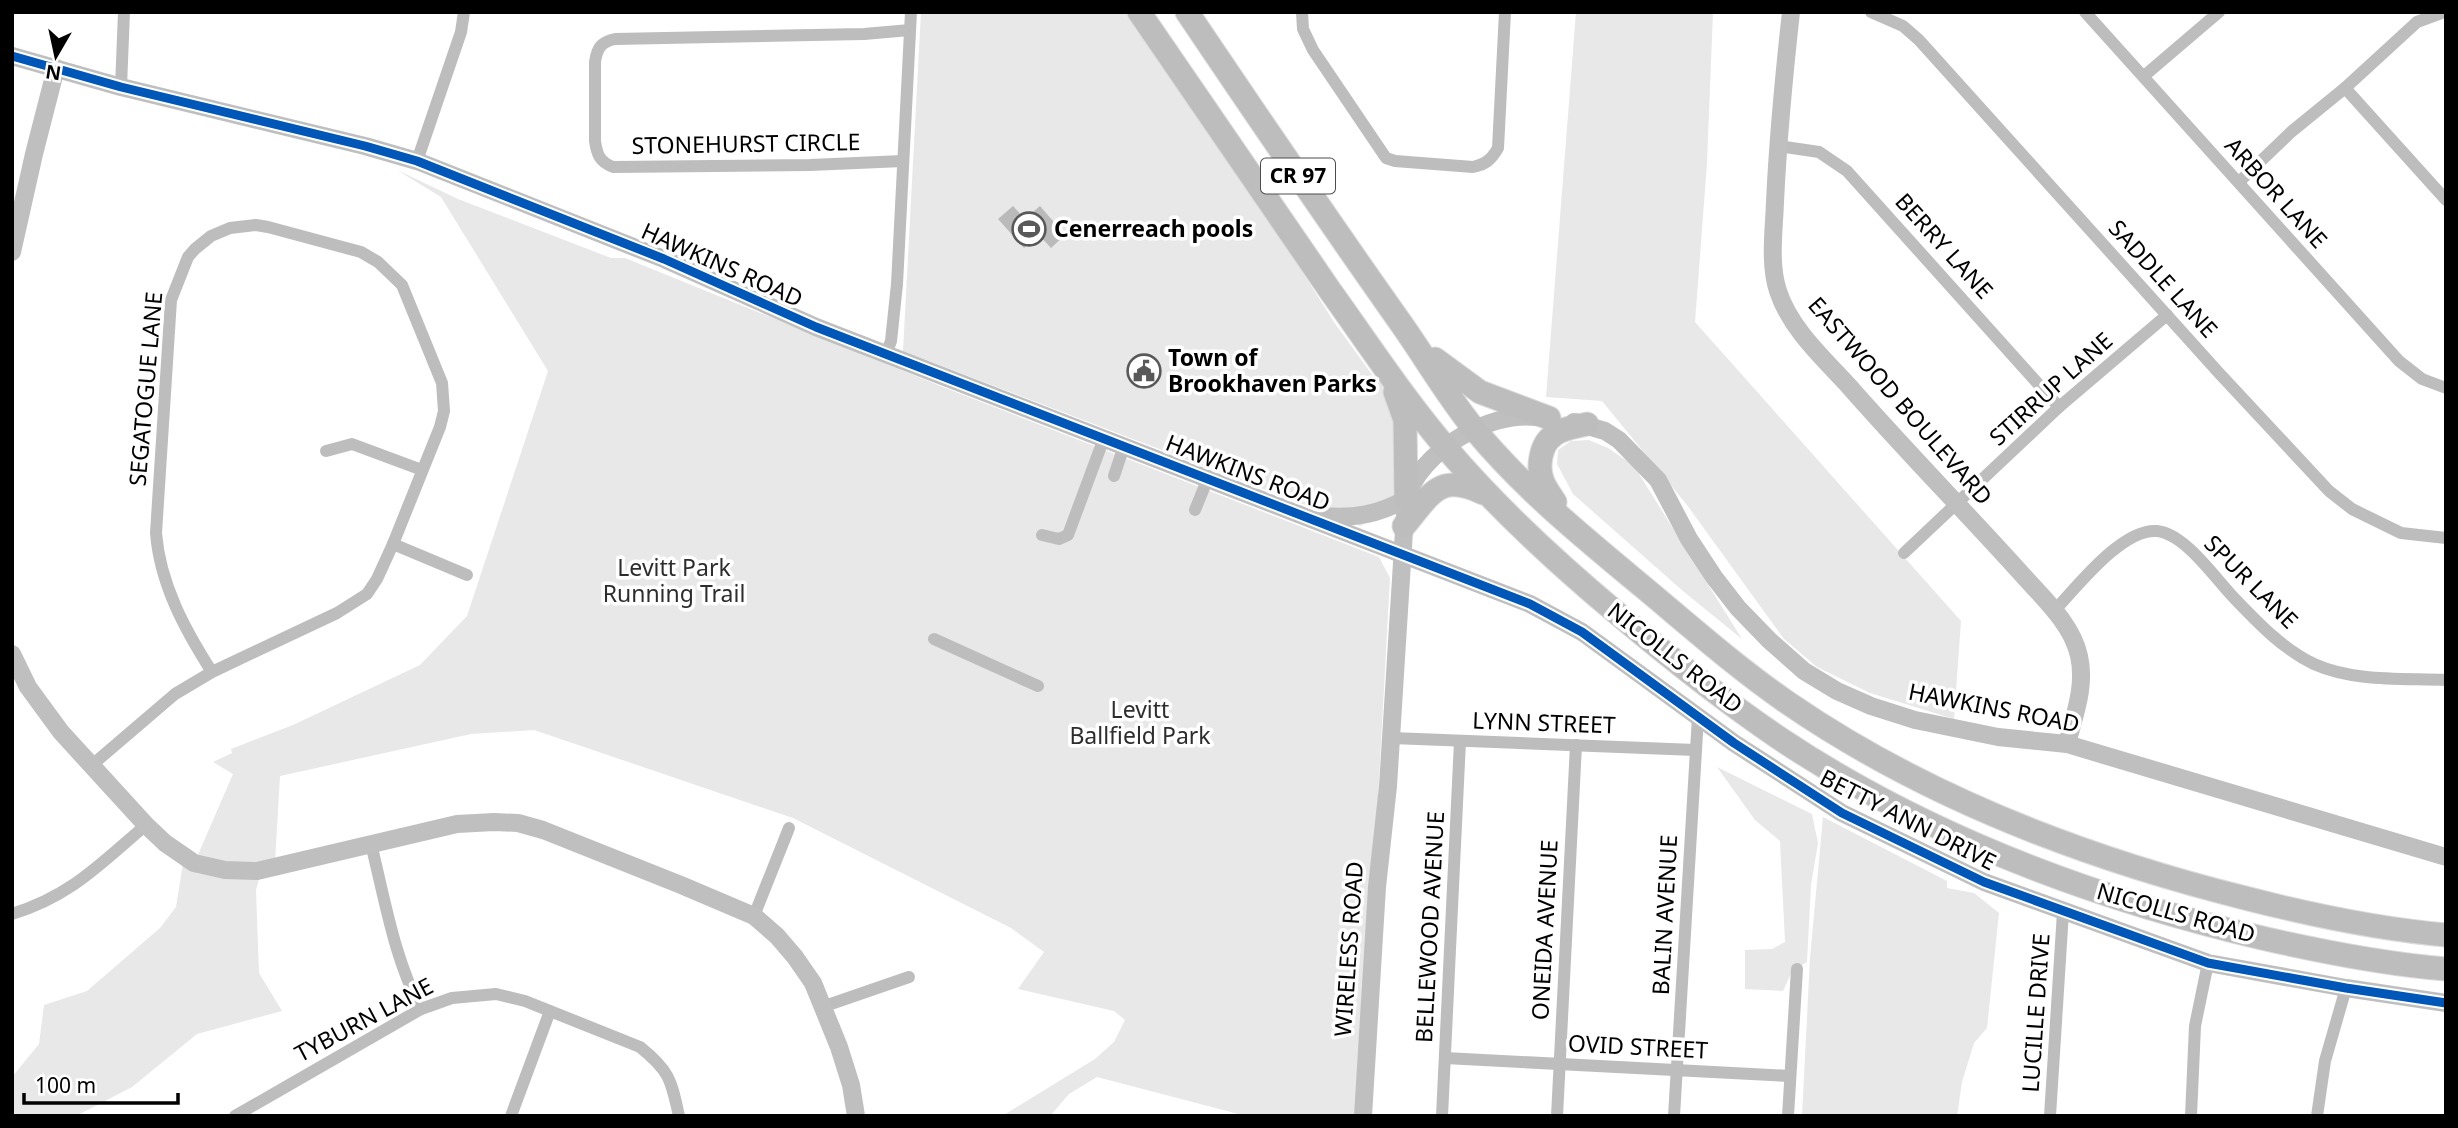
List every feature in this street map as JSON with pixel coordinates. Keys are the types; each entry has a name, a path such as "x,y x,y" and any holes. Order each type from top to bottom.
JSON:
{"highway":[{"name":"NICOLLS ROAD","path":"1139,12 1388,372 1445,447 1489,496 1574,578 1674,661 1780,738 1886,802 1991,851 2201,924 2378,962 2446,969"},
{"name":"NICOLLS ROAD","path":"1187,12 1306,189 1474,428 1550,509 1726,656 1788,703 1894,766 1970,804 2082,849 2179,882 2307,913 2398,931 2446,935"},
{"path":"1412,338 1447,370 1480,392 1549,418"},
{"path":"1388,372 1405,420 1406,499"},
{"path":"1567,523 1542,480 1541,458 1544,447 1552,436 1587,424"},
{"path":"1404,526 1427,498 1442,486 1454,483 1489,496"}],"street":[{"path":"121,87 124,12"},
{"path":"417,161 461,32 464,12"},
{"path":"886,354 891,341 896,292 911,12"},
{"path":"1302,12 1303,29 1313,50 1387,158 1395,161 1473,167 1485,164 1498,148 1505,12"},
{"name":"EASTWOOD BOULEVARD","path":"1791,12 1778,146 1774,260 1784,306 1811,344 1902,446 1958,503 2054,611 2072,636 2081,667 2080,690 2067,744"},
{"name":"SADDLE LANE","path":"1871,12 1903,26 1919,40 2219,373 2340,500 2365,516 2401,533 2446,538"},
{"name":"ARBOR LANE","path":"2085,12 2399,361 2422,379 2446,388"},
{"path":"2144,76 2219,12"},
{"path":"2239,182 2291,132 2345,88 2417,22 2444,12"},
{"name":"STONEHURST CIRCLE","path":"903,161 613,167 602,163 597,153 595,62 597,49 606,41 615,38 850,34 910,30"},
{"name":"HAWKINS ROAD","path":"12,56 121,87 417,161 664,259 816,327 1402,552 1406,499 1414,481 1445,447 1474,428 1493,420 1526,415 1587,424 1619,440 1658,480 1689,539 1714,577 1746,616 1804,671 1837,691 1871,706 1915,720 1998,737 2067,744 2446,857"},
{"path":"12,252 56,68"},
{"path":"2345,88 2446,200"},
{"name":"BERRY LANE","path":"1778,146 1819,152 1847,171 2059,407"},
{"name":"SEGATOGUE LANE","path":"92,765 174,694 212,672 352,605 367,594 393,544 440,427 444,395 442,383 402,285 391,272 361,253 268,226 230,228 211,236 195,248 188,257 171,300 156,533 160,568 166,584 188,631 212,672"},
{"name":"STIRRUP LANE","path":"1904,554 2059,407 2167,315"},
{"path":"1042,535 1059,539 1069,535 1104,438"},
{"path":"326,451 352,444 422,470"},
{"path":"1114,476 1125,446"},
{"path":"1195,510 1209,478"},
{"path":"1304,515 1347,518 1387,510 1406,499"},
{"name":"SPUR LANE","path":"2054,611 2119,545 2137,535 2156,531 2168,534 2189,549 2274,637 2313,663 2343,674 2446,680"},
{"path":"393,544 467,575"},
{"name":"BETTY ANN DRIVE","path":"1402,552 1561,619 1698,717 1842,813 1984,882 2208,963 2446,1003"},
{"name":"WIRELESS ROAD","path":"1363,1116 1377,887 1392,738 1402,552"},
{"path":"934,639 1038,686"},
{"path":"12,654 29,687 61,732 146,825 194,863 225,870 257,871 457,824 518,823 566,839 754,916 777,936 813,983 847,1068 856,1116"},
{"name":"BALIN AVENUE","path":"1674,1116 1698,717"},
{"name":"LYNN STREET","path":"1392,738 1696,750"},
{"name":"BELLEWOOD AVENUE","path":"1441,1116 1460,741"},
{"name":"ONEIDA AVENUE","path":"1556,1116 1576,745"},
{"name":"WIRELESS ROAD","path":"1374,1116 1387,890 1388,786"},
{"path":"12,914 51,900 77,884 146,825"},
{"path":"754,916 789,828"},
{"path":"371,845 396,947 404,973 421,1009"},
{"name":"LUCILLE DRIVE","path":"2050,1116 2063,912"},
{"path":"2191,1116 2195,1026 2208,963"},
{"path":"1788,1116 1797,969"},
{"path":"822,1007 909,977"},
{"path":"2317,1116 2325,1061 2346,988"},
{"name":"TYBURN LANE","path":"235,1116 421,1009 452,998 496,994 516,998 640,1048 656,1059 669,1076 679,1116"},
{"path":"511,1116 550,1011"},
{"name":"OVID STREET","path":"1445,1058 1790,1076"}],"green space":[{"path":"921,12 1129,12 1258,202 1334,322 1395,402 1403,483 1386,514 1360,526 903,351"},
{"path":"1576,12 1713,12 1707,163 1695,322 1961,621 1954,719 1870,693 1817,667 1784,639 1687,505 1602,401 1546,397"},
{"path":"397,170 458,199 611,258 625,258 943,387 1379,557 1390,578 1364,1055 1357,1116 1246,1116 1097,1077 1069,1094 1050,1116 1002,1116 1095,1059 1114,1042 1125,1020 1114,1011 1018,989 1044,952 1011,928 793,818 534,730 471,734 280,776 275,862 232,867 197,857 233,774 213,762 232,753 231,749 293,725 420,665 467,616 548,371 441,197"},
{"path":"1589,440 1608,448 1634,466 1742,639 1573,494 1557,464 1558,450 1571,441"},
{"path":"1717,767 1812,814 1818,843 1811,885 1807,962 1792,971 1783,991 1745,989 1745,950 1772,949 1785,942 1780,841 1755,820"},
{"path":"1823,817 1947,881 1947,888 1974,893 1999,913 1987,1028 1974,1043 1962,1082 1957,1116 1802,1116 1810,958"},
{"path":"183,863 259,879 256,890 259,973 282,1011 197,1034 132,1087 76,1116 12,1116 12,1077 39,1044 44,1005 87,991 160,928 176,907"}],"shaded area":[{"path":"1013,206 1025,219 1040,206 1065,235 1051,248 1039,235 1024,248 998,219"}],"cycle path":[{"path":"12,56 121,87 417,161 664,259 816,327 1530,604 1582,632 1734,743 1842,813 1984,882 2208,963 2446,1003"}],"place":[{"name":"Cenerreach pools","path":"1029,229"},
{"name":"Town of Brookhaven Parks","path":"1144,371"}],"park label":[{"name":"Levitt Park Running Trail","path":"674,581"},
{"name":"Levitt Ballfield Park","path":"1140,723"}]}
